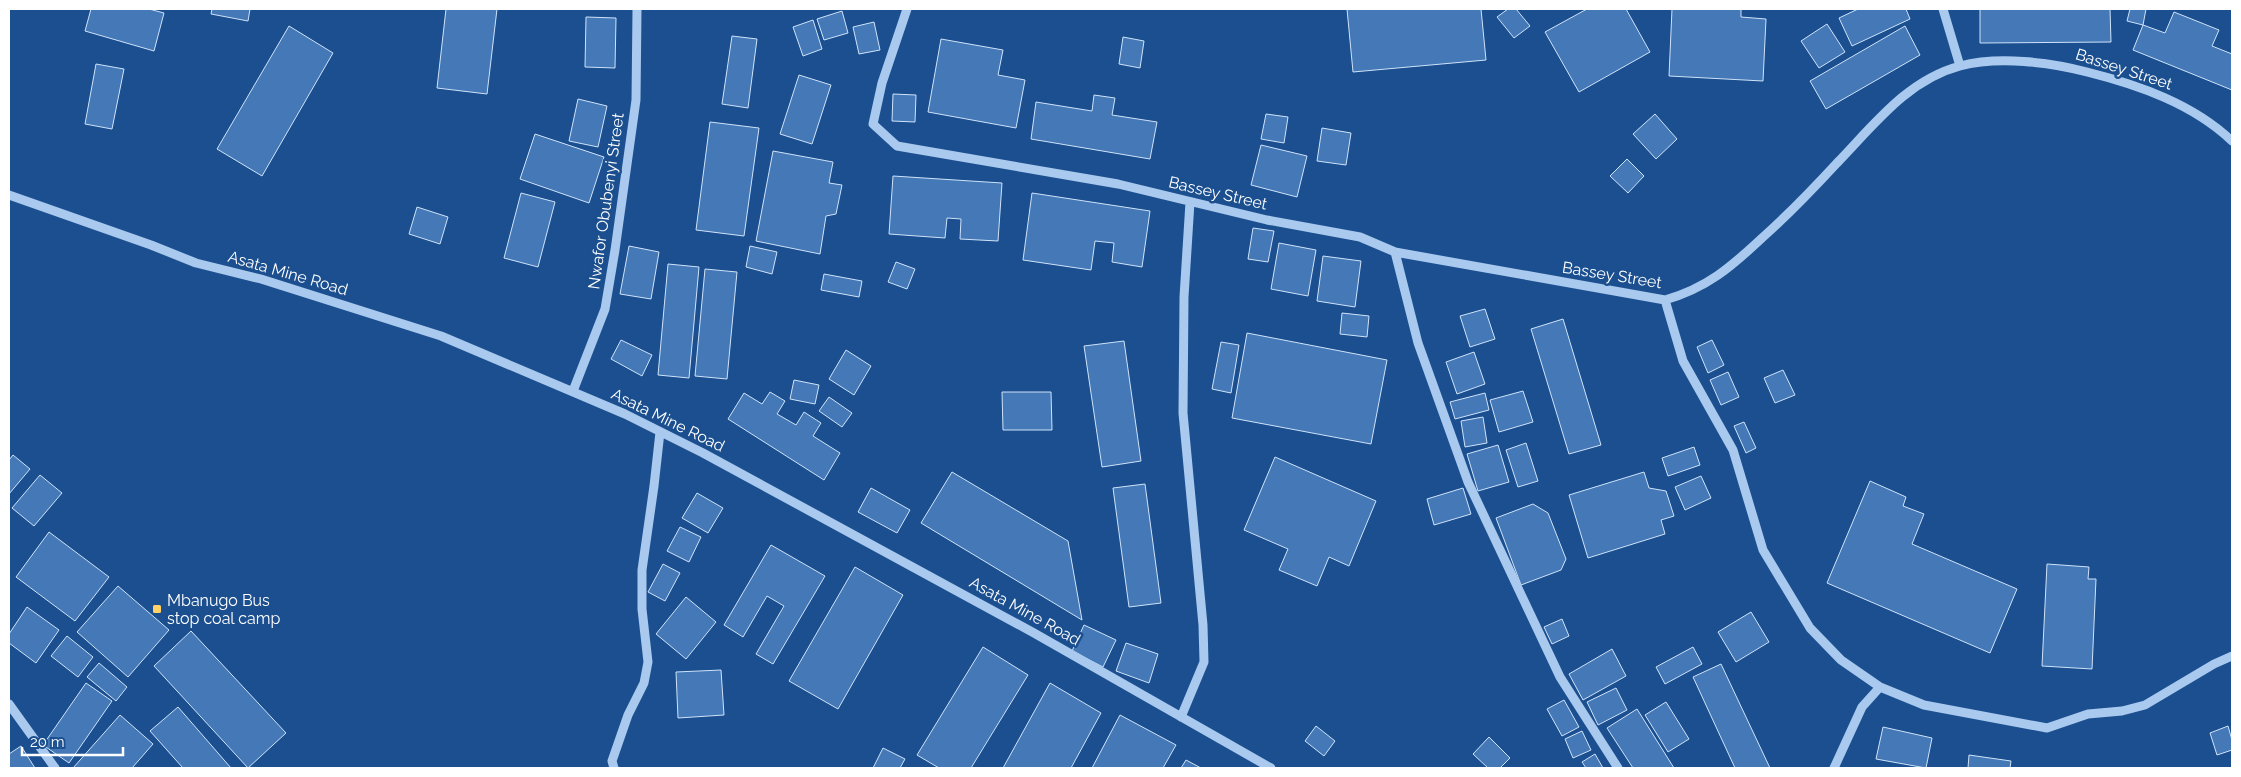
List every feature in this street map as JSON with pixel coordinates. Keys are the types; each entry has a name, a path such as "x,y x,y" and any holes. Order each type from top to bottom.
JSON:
{"street":[{"name":"Nwafor Obubenyi Street","path":"573,392 605,309 616,250 636,100 637,9"},
{"name":"Bassey Street","path":"907,9 882,83 873,124 897,146 1118,184 1267,220 1360,237 1396,252 1665,300 1689,293 1704,285 1736,262 1796,207 1899,98 1925,82 1960,66 1998,62 2057,64 2118,80 2179,103 2223,132 2232,141"},
{"path":"1943,9 1960,66"},
{"name":"Asata Mine Road","path":"9,195 151,244 196,264 261,279 441,336 625,414 1034,633 1271,768"},
{"path":"1182,717 1204,662 1203,624 1183,413 1184,297 1190,202"},
{"path":"1396,252 1418,343 1468,482 1560,677 1618,768"},
{"path":"1665,300 1683,360 1733,450 1763,550 1810,628 1841,660 1880,687 1924,705 2047,728 2088,714 2122,711 2145,705 2214,664 2232,656"},
{"path":"614,768 612,761 628,715 644,683 648,662 642,609 642,570 660,432"},
{"path":"1834,768 1862,707 1880,687"},
{"path":"9,704 55,768"}],"building":[{"path":"91,9 149,9 164,13 154,51 85,31"},
{"path":"212,9 250,9 248,21 211,14"},
{"path":"446,9 497,9 487,94 437,88"},
{"path":"1347,9 1481,9 1486,60 1353,72"},
{"path":"1508,9 1516,9 1530,26 1514,38 1497,17"},
{"path":"1587,9 1626,9 1650,52 1579,92 1545,32"},
{"path":"1672,9 1741,9 1741,17 1766,19 1763,81 1669,76"},
{"path":"1858,9 1906,9 1910,19 1852,46 1839,18"},
{"path":"1980,9 2110,9 2111,42 1980,43"},
{"path":"2130,9 2146,9 2143,25 2127,21"},
{"path":"842,11 848,33 824,40 817,19"},
{"path":"2174,12 2219,30 2212,46 2232,54 2232,90 2133,50 2143,25 2165,33"},
{"path":"586,17 616,18 615,68 585,67"},
{"path":"813,20 822,49 803,56 793,27"},
{"path":"874,22 880,50 859,54 853,27"},
{"path":"1827,24 1845,52 1819,68 1801,41"},
{"path":"289,26 333,53 262,176 217,149"},
{"path":"1905,26 1920,55 1826,109 1810,81"},
{"path":"732,36 757,39 748,108 722,104"},
{"path":"1123,37 1144,41 1140,68 1119,64"},
{"path":"941,39 1003,50 998,75 1025,80 1016,128 928,112"},
{"path":"96,64 124,69 112,129 85,124"},
{"path":"799,75 831,85 812,144 780,134"},
{"path":"893,94 916,95 915,122 892,121"},
{"path":"1094,95 1115,98 1112,115 1157,122 1150,159 1031,139 1036,102 1092,111"},
{"path":"578,99 607,106 598,147 569,141"},
{"path":"1266,114 1288,117 1284,143 1261,139"},
{"path":"1655,114 1677,139 1656,159 1633,134"},
{"path":"710,122 759,128 744,236 696,230"},
{"path":"1322,128 1351,133 1346,165 1317,161"},
{"path":"535,134 604,157 589,203 520,179"},
{"path":"1261,145 1307,156 1297,197 1251,185"},
{"path":"773,151 833,162 829,183 842,185 836,214 826,216 820,254 756,241"},
{"path":"1627,159 1644,176 1628,193 1610,176"},
{"path":"893,176 1002,183 998,241 960,239 961,219 947,218 945,238 889,234"},
{"path":"521,193 555,202 538,267 504,258"},
{"path":"1032,193 1150,211 1142,267 1112,262 1114,243 1095,241 1091,270 1023,260"},
{"path":"417,207 448,217 440,244 409,234"},
{"path":"1253,228 1274,231 1268,262 1248,259"},
{"path":"1279,243 1316,250 1308,296 1271,289"},
{"path":"629,246 659,252 651,299 620,294"},
{"path":"750,246 777,252 772,274 746,267"},
{"path":"1323,256 1361,261 1355,307 1317,301"},
{"path":"896,262 915,269 907,289 888,282"},
{"path":"668,264 699,267 689,378 658,375"},
{"path":"705,269 737,272 727,379 695,376"},
{"path":"824,274 862,281 859,297 821,290"},
{"path":"1485,309 1495,339 1470,347 1460,316"},
{"path":"1342,313 1369,316 1367,337 1340,334"},
{"path":"1563,319 1601,445 1569,454 1531,329"},
{"path":"1247,333 1387,360 1371,444 1232,418"},
{"path":"621,340 652,355 642,376 611,359"},
{"path":"1712,340 1724,365 1708,373 1697,347"},
{"path":"1124,341 1141,461 1102,467 1084,346"},
{"path":"1221,342 1239,345 1231,393 1212,389"},
{"path":"846,350 871,366 854,395 829,379"},
{"path":"1474,352 1485,384 1457,394 1446,362"},
{"path":"1783,370 1795,395 1775,403 1764,378"},
{"path":"1728,372 1739,397 1721,405 1710,380"},
{"path":"794,380 819,385 815,404 790,399"},
{"path":"1523,391 1533,422 1499,432 1490,400"},
{"path":"770,392 785,401 777,414 796,425 804,412 821,423 813,436 840,453 824,480 728,419 744,393 762,404"},
{"path":"1002,392 1051,392 1052,430 1003,430"},
{"path":"1485,393 1489,410 1455,419 1450,402"},
{"path":"829,397 852,413 842,427 819,411"},
{"path":"1483,417 1487,443 1465,447 1461,421"},
{"path":"1744,422 1756,448 1746,453 1734,426"},
{"path":"1526,443 1538,481 1518,487 1506,450"},
{"path":"1498,445 1509,482 1478,491 1467,454"},
{"path":"1694,447 1700,465 1668,476 1662,458"},
{"path":"13,455 30,469 9,494 9,460"},
{"path":"1275,457 1376,501 1349,566 1329,557 1317,586 1279,570 1288,549 1244,530"},
{"path":"952,472 1068,541 1082,620 921,523"},
{"path":"1644,472 1649,488 1666,491 1674,516 1661,520 1665,534 1588,558 1569,495"},
{"path":"40,475 62,493 34,526 12,508"},
{"path":"1701,476 1711,498 1685,510 1675,487"},
{"path":"1870,481 1906,497 1903,506 1924,514 1912,544 2017,589 1990,653 1827,583"},
{"path":"1145,484 1161,603 1129,607 1113,488"},
{"path":"871,488 910,510 897,533 858,512"},
{"path":"1463,488 1471,514 1434,525 1427,499"},
{"path":"697,493 723,508 708,533 682,518"},
{"path":"1533,504 1548,513 1566,559 1561,570 1521,585 1496,518"},
{"path":"680,527 701,537 689,562 667,551"},
{"path":"49,532 109,577 75,621 16,577"},
{"path":"771,545 825,576 773,664 756,654 784,606 767,596 743,637 724,625"},
{"path":"663,564 680,573 665,601 648,592"},
{"path":"2047,564 2089,567 2088,579 2096,579 2092,669 2042,666"},
{"path":"855,567 903,595 838,709 789,681"},
{"path":"118,586 169,630 128,677 77,632"},
{"path":"686,597 716,622 686,659 656,634"},
{"path":"27,607 59,630 36,663 9,643 9,634"},
{"path":"1751,612 1769,642 1736,662 1718,632"},
{"path":"1562,619 1569,636 1552,644 1544,627"},
{"path":"1084,625 1116,640 1103,667 1072,651"},
{"path":"191,631 286,733 248,768 154,666"},
{"path":"67,636 93,657 78,677 51,656"},
{"path":"1126,643 1158,654 1149,683 1116,671"},
{"path":"983,647 1028,675 971,768 939,768 917,755"},
{"path":"1693,647 1702,664 1665,684 1656,667"},
{"path":"1612,649 1626,676 1583,700 1569,674"},
{"path":"99,663 127,687 116,701 87,677"},
{"path":"1721,664 1770,768 1735,768 1693,677"},
{"path":"721,670 724,715 678,718 676,672"},
{"path":"86,683 112,701 69,763 43,745"},
{"path":"1050,683 1101,713 1071,768 1003,768"},
{"path":"1616,688 1627,710 1598,725 1587,702"},
{"path":"1564,700 1579,727 1562,736 1547,709"},
{"path":"1666,702 1689,739 1668,752 1645,715"},
{"path":"178,707 231,768 183,768 150,731"},
{"path":"1637,709 1674,768 1633,768 1607,728"},
{"path":"120,715 153,744 132,768 73,768"},
{"path":"1120,715 1176,745 1163,768 1092,768"},
{"path":"1316,726 1335,741 1324,756 1305,741"},
{"path":"2228,726 2232,740 2232,750 2217,755 2210,733"},
{"path":"1883,727 1932,738 1926,768 1876,759"},
{"path":"1582,731 1591,750 1573,758 1565,739"},
{"path":"1489,737 1510,758 1500,768 1488,768 1473,754"},
{"path":"21,746 35,768 9,768 9,754"},
{"path":"883,748 905,759 900,768 873,768"},
{"path":"1595,754 1603,768 1586,768 1582,762"},
{"path":"1969,755 2011,761 2010,768 1968,768"},
{"path":"1186,760 1201,768 1181,768"}],"place":[{"name":"Mbanugo Bus stop coal camp","path":"157,609"}]}
